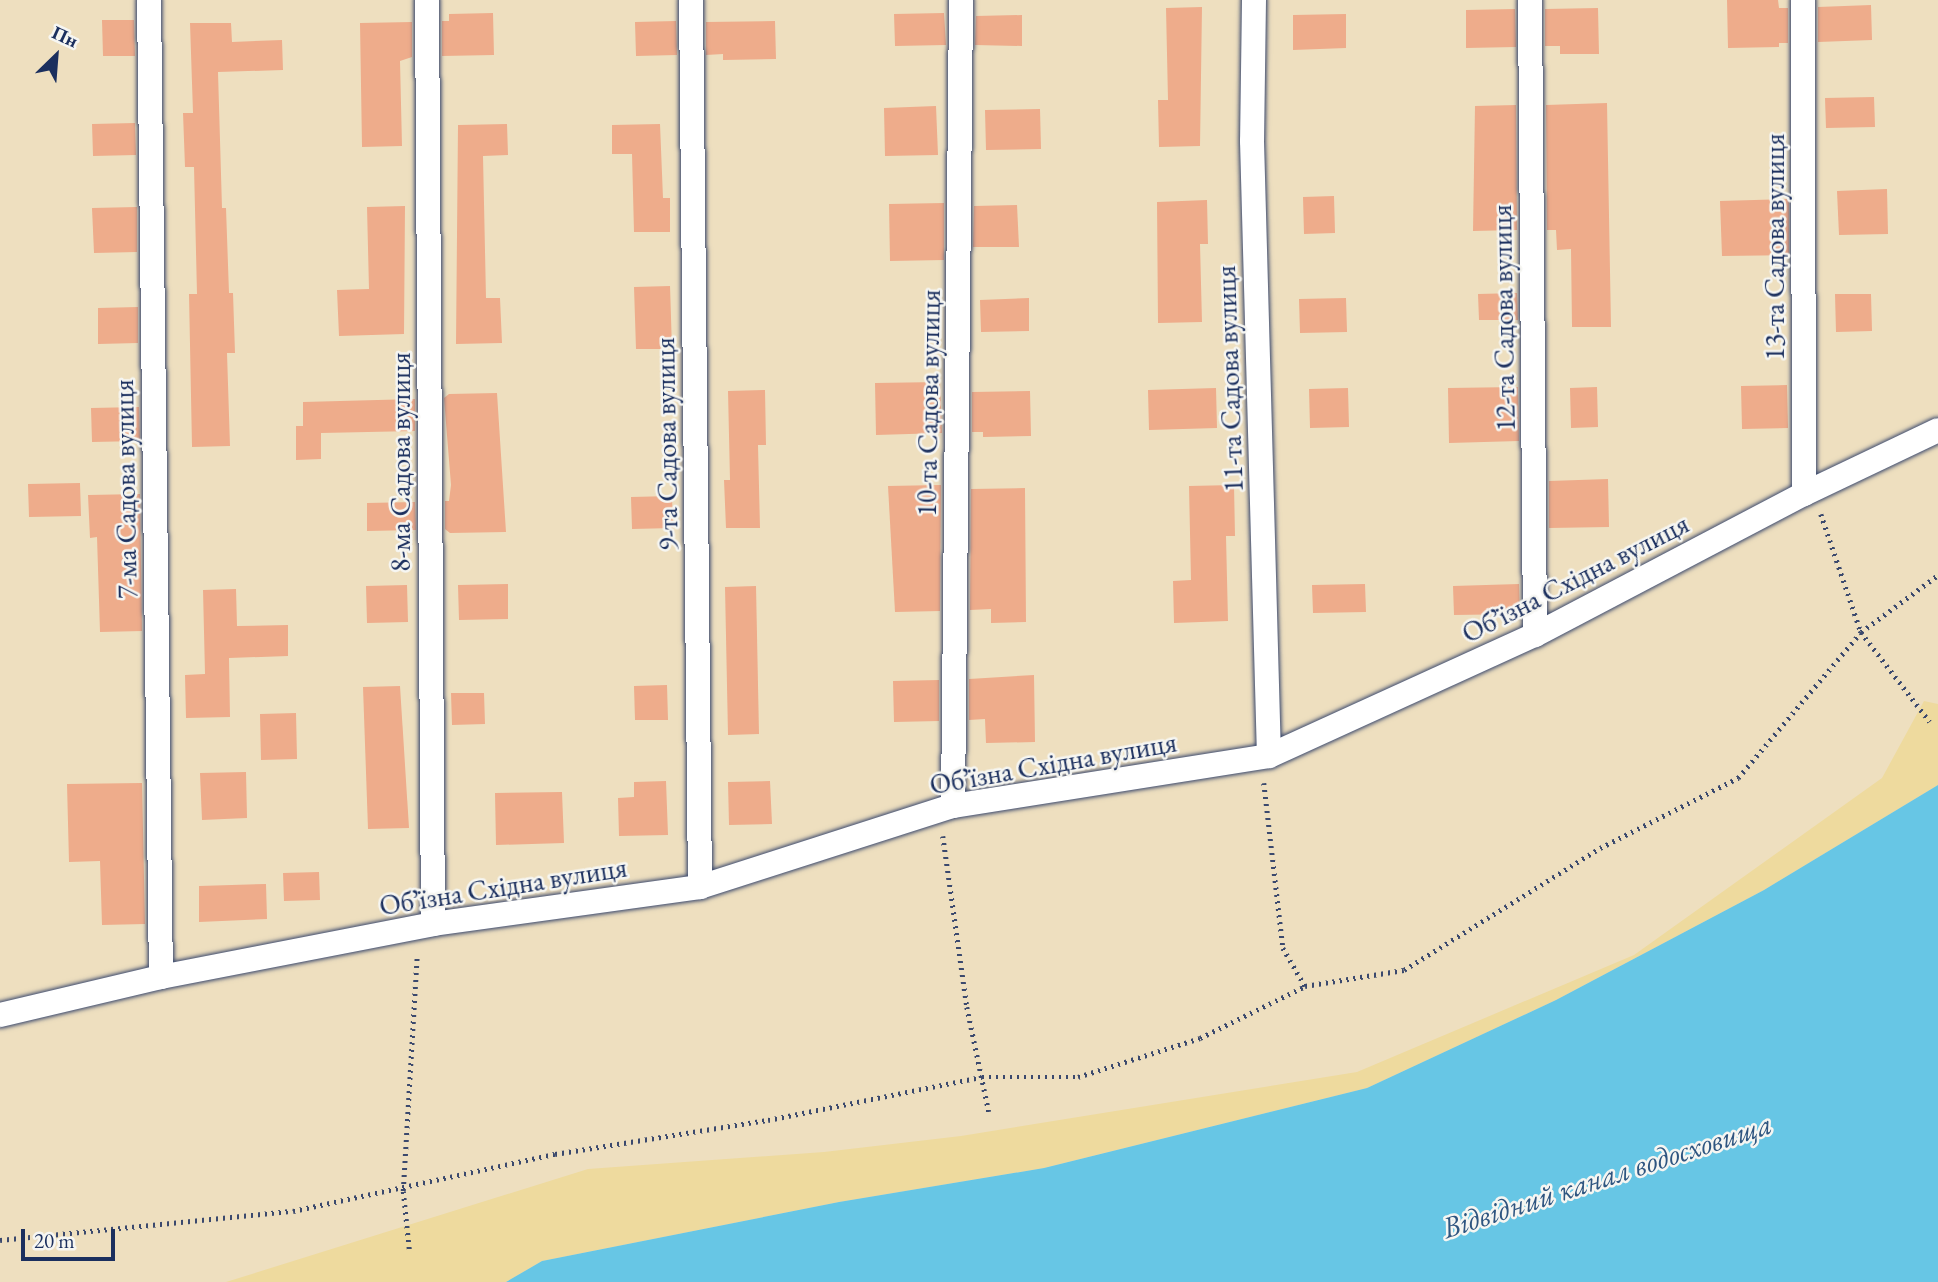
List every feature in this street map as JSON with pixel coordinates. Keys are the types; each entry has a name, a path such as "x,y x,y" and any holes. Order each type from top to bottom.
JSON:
{"street":[{"name":"7-ма Садова вулиця","path":"149,0 161,977"},
{"name":"8-ма Садова вулиця","path":"426,926 427,0"},
{"name":"9-та Садова вулиця","path":"691,0 700,887"},
{"name":"10-та Садова вулиця","path":"946,808 961,0"},
{"name":"11-та Садова вулиця","path":"1254,0 1252,141 1265,757"},
{"name":"12-та Садова вулиця","path":"1530,0 1535,635"},
{"name":"13-та Садова вулиця","path":"1803,0 1808,492"},
{"name":"Обʼїзна Східна вулиця","path":"0,1015 161,977 426,926 700,887 946,808 1265,757 1535,635 1808,492 1938,430"}],"path":[{"path":"1808,492 1861,632 1930,722"},
{"path":"0,1240 293,1211 403,1191 555,1154 768,1120 982,1077 1078,1077 1200,1038 1305,986 1404,970 1600,848 1738,778 1861,632 1938,575"},
{"path":"1265,757 1283,948 1305,986"},
{"path":"946,808 989,1112"},
{"path":"409,1249 403,1191 426,926"}],"sand":[{"path":"1924,701 1938,704 1938,785 1764,890 1556,1000 1367,1088 1044,1168 839,1202 542,1261 506,1282 226,1282 588,1169 824,1152 961,1136 1357,1072 1634,955 1882,778"}],"water":[{"name":"Відвідний канал водосховища","path":"1938,785 1938,1282 506,1282 542,1261 839,1202 1044,1168 1367,1088 1556,1000 1764,890"}],"building":[{"path":"1727,0 1778,0 1779,8 1788,8 1788,43 1779,43 1779,47 1728,48"},
{"path":"1871,5 1872,40 1818,42 1818,7"},
{"path":"1202,7 1200,146 1159,147 1158,100 1168,100 1166,8"},
{"path":"1598,8 1599,54 1560,54 1560,46 1545,46 1545,9"},
{"path":"1515,9 1516,47 1466,48 1466,10"},
{"path":"493,13 494,55 442,56 442,21 449,21 449,14"},
{"path":"944,13 946,45 895,46 894,14"},
{"path":"1346,14 1346,48 1293,50 1293,15"},
{"path":"1022,15 1022,46 975,45 976,16"},
{"path":"102,20 134,20 135,56 103,56"},
{"path":"676,21 677,55 636,56 635,22"},
{"path":"775,21 776,59 723,60 723,54 706,55 706,22"},
{"path":"412,22 412,57 400,61 402,146 362,147 360,23"},
{"path":"190,23 231,23 232,42 282,40 283,70 218,72 222,208 226,208 229,293 233,293 235,353 227,353 230,446 192,447 189,294 197,294 194,167 185,167 183,113 193,113"},
{"path":"1874,97 1875,127 1826,128 1825,98"},
{"path":"1607,103 1611,327 1572,327 1571,249 1557,250 1556,230 1547,230 1546,105"},
{"path":"1516,105 1517,230 1473,231 1475,106"},
{"path":"936,106 938,155 885,156 884,108"},
{"path":"1040,109 1041,149 986,150 985,110"},
{"path":"135,123 136,155 93,156 92,124"},
{"path":"507,124 508,155 483,156 486,298 500,298 502,343 456,344 458,125"},
{"path":"660,124 663,198 670,198 670,232 634,232 632,154 612,154 612,125"},
{"path":"1887,189 1888,234 1839,235 1837,191"},
{"path":"1334,196 1335,233 1304,234 1303,197"},
{"path":"1789,199 1789,255 1722,256 1720,201"},
{"path":"1207,200 1208,244 1200,244 1202,322 1158,323 1157,202"},
{"path":"944,203 944,260 890,261 889,204"},
{"path":"1017,205 1019,247 973,247 974,206"},
{"path":"405,206 404,334 339,336 337,290 369,289 367,207"},
{"path":"137,207 137,252 94,253 92,208"},
{"path":"670,286 672,349 636,349 634,287"},
{"path":"1517,293 1518,320 1479,320 1478,294"},
{"path":"1835,294 1871,294 1872,331 1836,332"},
{"path":"1029,298 1029,331 981,332 980,300"},
{"path":"1346,298 1347,332 1300,333 1299,299"},
{"path":"138,307 138,343 98,344 98,308"},
{"path":"940,382 942,433 876,435 875,383"},
{"path":"1787,385 1788,428 1742,429 1741,386"},
{"path":"1518,387 1519,441 1449,443 1448,388"},
{"path":"1597,387 1598,427 1571,428 1570,388"},
{"path":"1216,388 1217,428 1149,430 1148,390"},
{"path":"1348,388 1349,427 1310,428 1309,389"},
{"path":"765,390 766,445 758,445 760,528 726,528 724,480 730,480 728,391"},
{"path":"1030,391 1031,436 983,437 983,432 972,432 972,392"},
{"path":"497,393 506,532 450,533 445,529 445,501 449,501 451,485 444,398 449,394"},
{"path":"415,399 415,431 321,433 321,459 296,460 296,426 303,426 303,402"},
{"path":"139,407 140,441 92,442 91,408"},
{"path":"1608,479 1609,527 1549,528 1549,481"},
{"path":"80,483 81,516 29,517 28,484"},
{"path":"941,485 940,611 895,612 888,486"},
{"path":"1234,485 1235,536 1226,536 1228,621 1174,623 1173,581 1191,580 1189,486"},
{"path":"1025,488 1026,622 991,623 991,609 970,610 971,489"},
{"path":"140,494 142,631 100,632 97,537 90,538 88,495"},
{"path":"672,496 673,528 632,529 631,497"},
{"path":"415,502 416,530 367,531 367,503"},
{"path":"508,584 508,619 459,620 458,585"},
{"path":"1365,584 1366,612 1313,613 1312,585"},
{"path":"1519,584 1520,614 1454,615 1453,586"},
{"path":"407,585 408,622 367,623 366,586"},
{"path":"756,586 759,734 728,735 725,587"},
{"path":"236,589 237,626 288,625 288,656 229,658 230,717 186,718 185,675 205,674 203,590"},
{"path":"1034,675 1035,742 986,743 985,719 969,720 969,679"},
{"path":"939,680 939,721 894,722 893,681"},
{"path":"667,685 668,720 635,720 634,686"},
{"path":"400,686 409,828 368,829 363,687"},
{"path":"451,693 484,693 485,724 452,725"},
{"path":"296,713 297,759 261,760 260,714"},
{"path":"246,772 247,818 202,820 200,773"},
{"path":"666,781 668,835 619,836 618,798 634,797 634,782"},
{"path":"770,781 772,824 729,825 728,782"},
{"path":"142,783 145,924 102,925 100,861 69,862 67,784"},
{"path":"562,792 564,843 496,845 495,793"},
{"path":"319,872 320,900 284,901 283,873"},
{"path":"266,884 267,919 199,922 199,886"}]}
